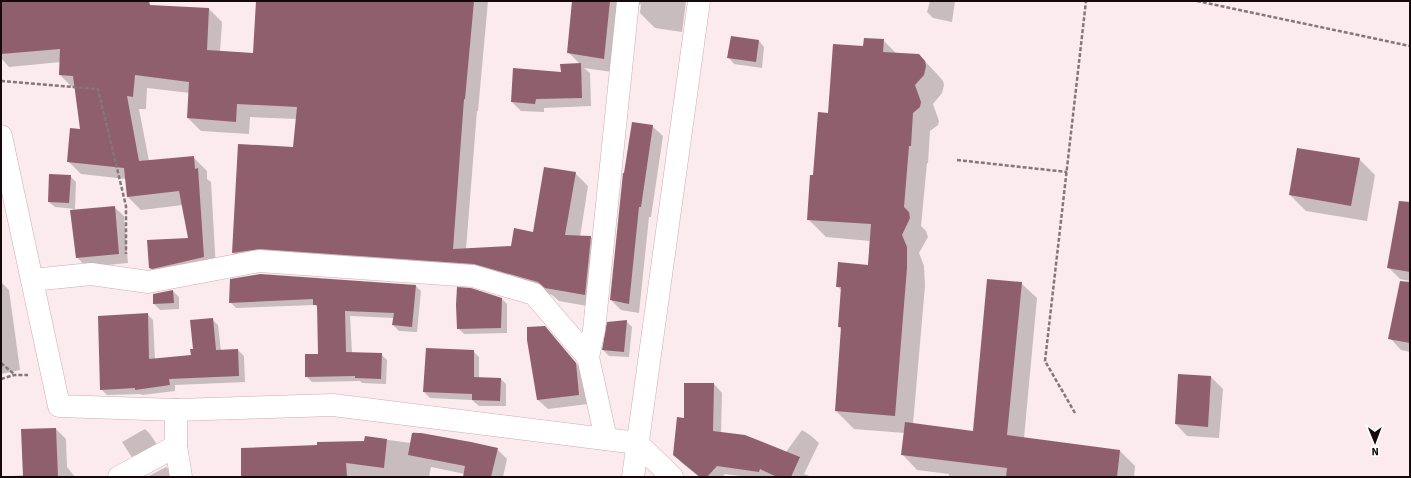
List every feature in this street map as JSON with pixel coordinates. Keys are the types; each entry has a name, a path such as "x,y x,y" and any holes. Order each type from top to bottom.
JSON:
{"street":[{"path":"606,439 588,357 594,330 628,1"},
{"path":"633,477 699,1"},
{"path":"1,136 59,406 176,410 333,405 637,443 672,477"},
{"path":"32,280 91,274 148,282 259,261 473,276 534,294 588,357"},
{"path":"176,410 176,446 181,477"},
{"path":"119,477 176,446"}],"path":[{"path":"1075,413 1045,361 1086,1"},
{"path":"1197,1 1410,46"},
{"path":"1,81 98,89 126,206 126,279"},
{"path":"957,160 1067,172"},
{"path":"1,363 14,375"}],"building":[{"path":"1,1 149,1 150,5 209,8 207,50 253,53 256,1 474,1 464,99 453,249 511,246 514,228 533,232 544,167 576,172 565,235 591,236 585,295 545,288 538,282 474,264 260,249 232,253 238,144 293,147 297,107 237,104 236,122 187,118 189,82 135,75 133,97 127,96 139,161 194,156 195,169 198,168 204,257 152,269 149,268 147,240 188,238 179,191 127,197 124,168 67,162 70,128 80,129 73,76 59,75 60,49 1,54"},
{"path":"572,1 610,1 604,59 567,53"},
{"path":"731,36 759,40 756,62 727,58"},
{"path":"864,38 884,39 883,52 919,54 925,61 926,66 924,75 915,85 921,102 920,107 913,113 911,146 909,146 904,207 909,212 910,218 902,235 907,247 907,268 895,416 835,411 841,327 838,327 841,287 836,287 838,262 868,265 871,224 807,220 810,175 813,175 818,112 828,113 833,44 863,46"},
{"path":"581,63 582,98 536,99 535,104 511,102 513,68 561,72 560,64"},
{"path":"632,122 653,125 641,207 639,207 629,304 610,300 623,173"},
{"path":"1297,148 1360,158 1351,206 1289,195"},
{"path":"49,174 71,175 69,203 48,202"},
{"path":"1399,201 1410,202 1410,272 1387,268"},
{"path":"115,206 119,254 76,258 70,210"},
{"path":"260,274 416,285 412,327 392,325 394,313 345,311 346,352 382,353 381,379 355,378 355,376 305,377 305,354 318,354 317,305 313,305 313,299 229,303 230,279"},
{"path":"987,279 1022,282 1007,435 1120,450 1117,477 1006,477 1007,468 901,455 905,422 973,431"},
{"path":"1400,281 1410,282 1410,343 1388,339"},
{"path":"457,287 471,288 502,298 501,328 457,329"},
{"path":"173,290 174,303 153,304 153,294"},
{"path":"148,313 149,359 191,355 190,349 193,349 190,320 213,318 216,350 238,349 239,376 169,379 170,385 135,390 135,388 100,390 98,316"},
{"path":"627,320 624,352 602,350 607,322"},
{"path":"545,326 576,363 579,395 537,400 527,340 527,327"},
{"path":"426,348 474,350 474,377 501,378 500,401 472,400 472,394 423,392"},
{"path":"1178,374 1211,376 1208,427 1175,424"},
{"path":"684,383 714,383 713,431 745,435 800,457 791,477 777,477 760,469 759,472 717,466 707,477 700,477 673,455 677,417 684,418"},
{"path":"56,428 58,477 23,477 21,429"},
{"path":"412,433 421,433 498,448 491,477 463,477 465,466 408,455"},
{"path":"365,436 387,439 384,468 346,463 347,477 241,477 241,448 317,445 317,442 364,441"}]}
